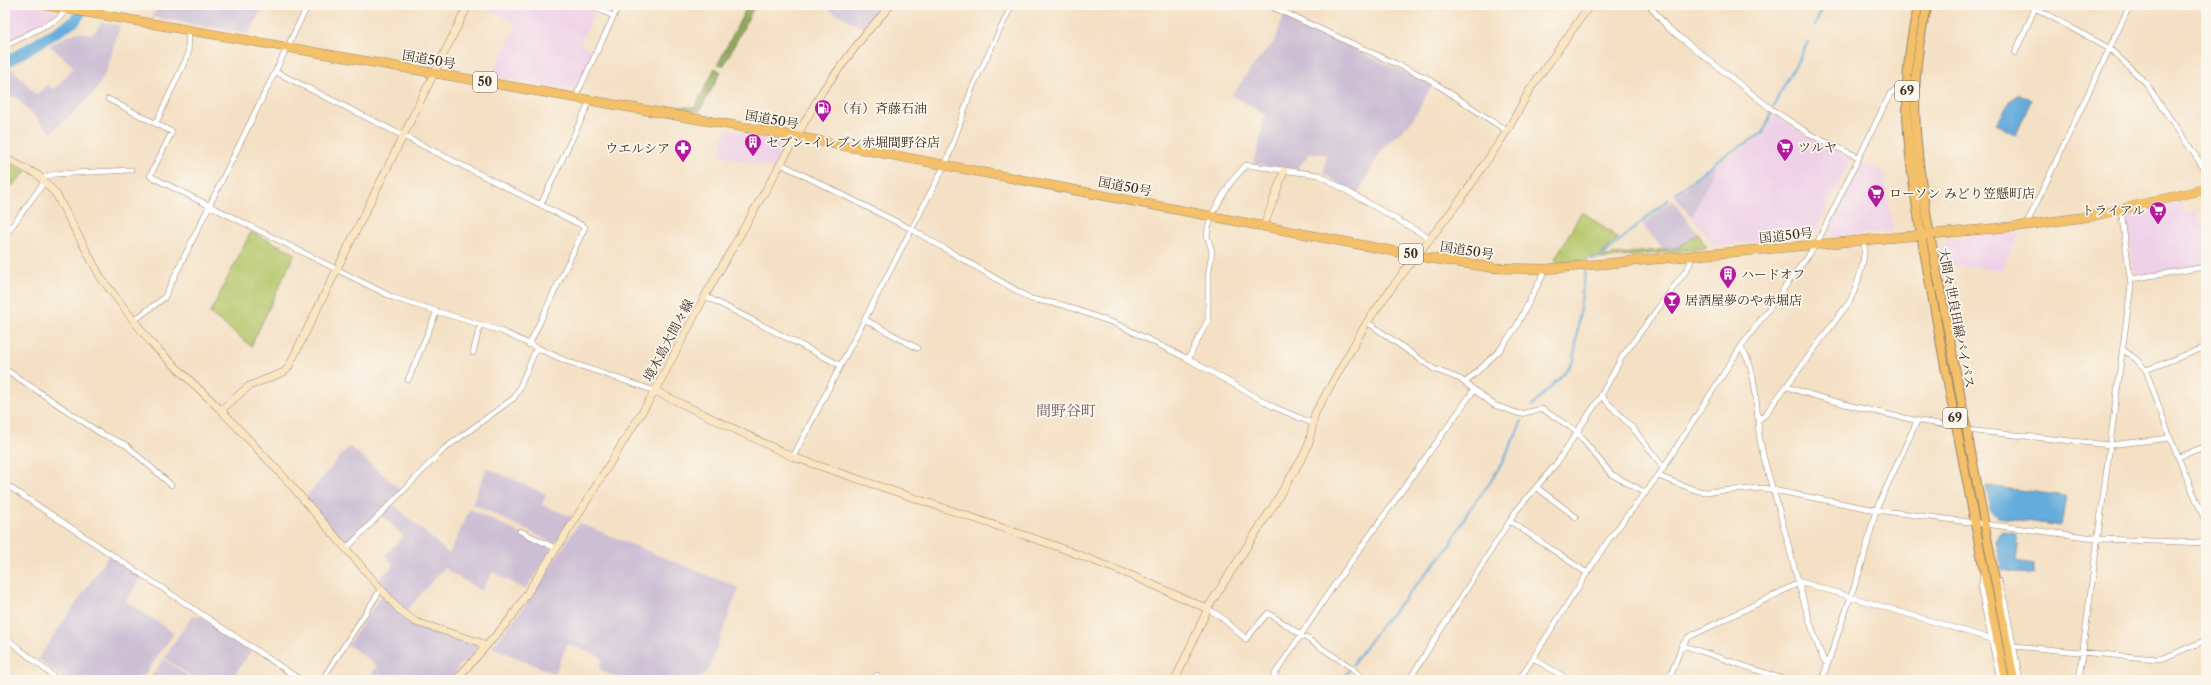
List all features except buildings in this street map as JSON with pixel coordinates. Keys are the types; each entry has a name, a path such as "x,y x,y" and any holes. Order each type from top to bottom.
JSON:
{"highway":[{"name":"国道50号","path":"45,5 796,137 1418,255 1494,268 1546,269 1691,257 2026,225 2121,210 2206,189"}],"main road":[{"name":"大間々世良田線バイパス","path":"1919,5 1910,48 1907,88 1908,150 1985,523 2014,680"},
{"name":"大間々世良田線バイパス","path":"1928,5 1917,62 1915,127 1926,235 1956,424 1976,522 2005,680"}],"street":[{"path":"133,320 162,300 308,5"},
{"path":"221,410 249,386 284,372 288,368 468,5"},
{"path":"591,5 614,16"},
{"path":"575,98 619,5"},
{"name":"境木島大間々線","path":"456,680 511,618 556,549 655,391 705,296 796,137 839,67 892,5"},
{"path":"792,457 944,165 972,88 1012,5"},
{"path":"1268,5 1427,78 1507,131"},
{"path":"1174,680 1208,609 1294,473 1309,443 1312,423 1317,409 1367,322 1462,199 1507,131 1531,88 1590,5"},
{"path":"1649,5 1667,27 1770,108 1811,135 1858,157"},
{"path":"2026,225 2130,5"},
{"path":"2014,53 2034,6 2110,49 2145,82 2206,170"},
{"path":"5,46 58,18 68,9"},
{"path":"156,123 188,55 189,30"},
{"path":"276,72 582,225 585,229 529,345"},
{"path":"1519,680 1611,536 1664,468 1740,348 1816,245 1890,94 1898,88 1907,88"},
{"path":"108,99 172,132 150,176 336,271 394,298 508,334 536,349 566,361 655,391 792,457 1056,546 1134,576 1208,609 1221,617 1246,639 1268,614 1352,668 1363,680"},
{"path":"541,204 590,101"},
{"path":"5,158 43,180 62,203 72,227 101,278 152,344 221,410 283,476 381,589 410,620 479,642 485,647"},
{"path":"781,164 911,229 1031,299 1062,305 1119,325 1188,359 1274,407 1312,423"},
{"path":"1188,359 1208,320 1208,278 1212,249 1207,232 1212,216 1234,178 1246,165 1284,171 1310,172 1325,177 1431,239"},
{"path":"5,236 43,180 54,174 131,170"},
{"path":"1264,226 1284,171"},
{"path":"2080,680 2131,279 2121,210"},
{"path":"1758,420 1764,416 1850,301 1857,284 1864,241"},
{"path":"1408,680 1522,502 1547,477 1601,396 1622,357 1690,264 1691,257"},
{"path":"2131,279 2206,267"},
{"path":"1465,383 1499,351 1515,329 1546,269"},
{"path":"705,296 840,365"},
{"path":"408,380 437,311"},
{"path":"864,319 917,348"},
{"path":"1367,322 1434,369 1455,376 1494,405 1517,413 1542,409 1569,425 1577,432 1611,474 1646,493"},
{"path":"473,353 480,325"},
{"path":"2146,370 2206,347"},
{"path":"1740,348 1746,356 1751,371 1764,459 1774,489 1816,641 1826,663"},
{"path":"346,549 444,449 514,398 536,349"},
{"path":"2122,349 2136,359 2146,370 2170,438 2206,523"},
{"path":"5,369 100,433 126,445 171,485"},
{"path":"1786,386 1917,421 1948,425 1956,424"},
{"path":"1272,680 1301,634 1474,390"},
{"path":"1601,396 1632,427 1664,468"},
{"path":"1822,680 1826,663 1862,564 1876,510 1917,421"},
{"path":"1966,430 2110,445 2170,438"},
{"path":"2179,457 2206,446"},
{"path":"1658,476 1695,490 1705,492 1752,487 1774,489 1876,510 2097,538 2206,543"},
{"path":"5,484 301,680"},
{"path":"1536,487 1576,517"},
{"path":"1510,521 1587,573"},
{"path":"520,531 556,549"},
{"path":"1984,568 1982,591 2000,680"},
{"path":"1994,574 2003,594 2020,680"},
{"path":"1669,680 1682,645 1689,637 1799,583 1991,640"},
{"path":"322,680 381,589"},
{"path":"5,637 58,680"},
{"path":"2013,646 2083,651 2157,659 2164,658 2206,640"},
{"path":"1682,645 1786,680"},
{"path":"1533,658 1569,680"}],"shaded area":[{"path":"5,5 23,5 57,11 57,16 24,32 5,44"},
{"path":"158,5 264,5 248,34 152,17"},
{"path":"479,5 587,5 597,10 580,43 592,50 596,48 574,91 491,76 517,24"},
{"path":"831,5 885,5 864,28 829,10"},
{"path":"1283,17 1290,17 1374,59 1433,84 1412,121 1381,150 1359,192 1356,194 1324,174 1326,154 1309,154 1297,169 1252,165 1258,149 1265,115 1232,95 1255,63 1275,41"},
{"path":"102,22 120,25 107,70 94,94 51,133 15,96 11,98 5,93 5,74 13,69 36,95 47,84 54,90 74,67 49,45 77,32 91,34 95,32"},
{"path":"1773,114 1805,135 1851,156 1851,159 1813,236 1714,246 1692,217 1716,164 1765,134"},
{"path":"726,128 786,142 786,147 773,168 720,155"},
{"path":"1715,163 1716,164 1692,217 1675,197"},
{"path":"1864,163 1883,172 1893,231 1832,238 1831,224 1860,164"},
{"path":"1672,200 1698,234 1678,248 1664,250 1642,225"},
{"path":"2181,200 2184,213 2196,210 2200,224 2205,224 2206,265 2137,276 2134,274 2126,214"},
{"path":"2020,233 2001,271 1942,262 1939,251 1946,240"},
{"path":"349,446 401,490 346,545 306,497"},
{"path":"487,468 546,494 542,505 572,517 555,544 472,503"},
{"path":"393,504 449,554 470,509 552,549 525,590 493,572 481,591 444,568 406,611 378,580 394,565 385,555 404,537 382,515"},
{"path":"579,523 739,588 708,671 693,680 621,680 599,669 603,658 567,644 555,674 492,647 525,605"},
{"path":"109,555 142,576 126,601 174,633 141,680 64,680 38,659"},
{"path":"382,595 406,620 418,627 478,645 479,648 460,665 450,680 368,680 377,666 348,645"},
{"path":"192,616 201,616 251,651 231,680 197,680 164,658"},
{"path":"163,659 194,680 149,680"}],"green space":[{"path":"748,5 755,5 724,65 718,64"},
{"path":"715,68 721,72 699,112 678,109 678,107 695,107"},
{"path":"10,164 26,172 13,185 5,189 5,174"},
{"path":"1581,213 1586,214 1618,238 1599,257 1590,257 1588,260 1555,263 1556,257"},
{"path":"251,232 295,253 251,346 210,313"},
{"path":"1698,234 1707,248 1601,259 1604,256 1678,248"}],"water":[{"path":"2019,94 2031,100 2016,135 1996,124 2010,102"},
{"path":"1986,486 2066,496 2061,526 1998,517 1991,511"},
{"path":"2001,532 2017,534 2016,544 2018,545 2016,561 2034,564 2034,575 2002,570 1996,540"}],"waterway":[{"path":"5,63 75,21 86,5"},
{"path":"1815,25 1824,5"},
{"path":"1773,106 1808,42"},
{"path":"1675,194 1719,159 1763,133 1771,114"},
{"path":"1591,259 1599,258 1668,200"},
{"path":"1532,406 1567,370 1574,360 1583,284 1586,271"},
{"path":"1353,664 1380,627 1448,548 1469,510 1489,484 1503,461 1522,421"},
{"path":"1343,680 1349,670"}],"place":[{"name":"（有）斉藤石油","path":"823,123"},
{"name":"セブン-イレブン赤堀間野谷店","path":"753,157"},
{"name":"ツルヤ","path":"1785,162"},
{"name":"ウエルシア","path":"683,163"},
{"name":"ローソン みどり笠懸町店","path":"1876,208"},
{"name":"トライアル","path":"2158,225"},
{"name":"ハードオフ","path":"1728,289"},
{"name":"居酒屋夢のや赤堀店","path":"1672,315"}],"district":[{"name":"間野谷町","path":"1066,411"}]}
